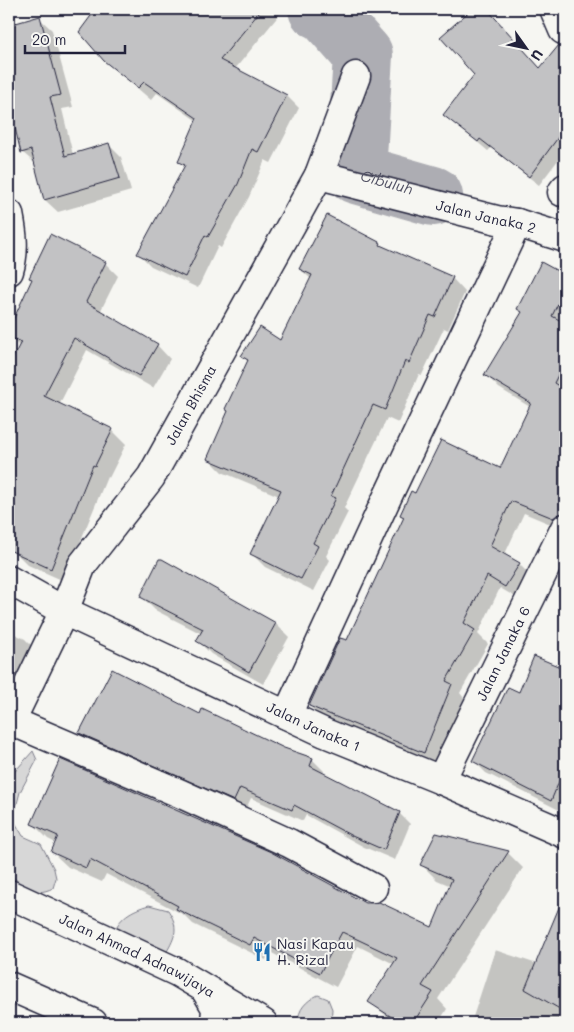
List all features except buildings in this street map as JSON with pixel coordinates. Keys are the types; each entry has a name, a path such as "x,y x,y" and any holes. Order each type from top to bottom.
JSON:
{"street":[{"name":"Jalan Bhisma","path":"10,723 64,611 82,565 151,477 184,415 223,351 319,175 356,76"},
{"name":"Jalan Janaka 2","path":"319,175 497,220 517,223 565,238"},
{"path":"9,214 13,237 12,260 9,271"},
{"path":"287,715 517,223"},
{"name":"Jalan Janaka 6","path":"441,780 565,528"},
{"name":"Jalan Janaka 1","path":"9,580 64,611 325,734 441,780 565,834"},
{"path":"10,723 179,793 290,843 373,888"},
{"name":"Jalan Ahmad Adnawijaya","path":"9,894 176,972 263,1023"},
{"path":"9,986 93,1023"},
{"path":"206,991 216,1008 215,1023"}],"shaded area":[{"path":"33,751 37,760 20,792 13,819 23,836 41,844 54,869 56,878 53,888 40,892 29,889 9,873 9,778"},
{"path":"149,905 168,910 174,921 174,936 166,953 113,936 118,924 126,915"},
{"path":"318,995 328,999 332,1009 331,1023 298,1023 299,1014 304,1006"}],"waterway":[{"name":"Cibuluh","path":"318,9 325,12 363,55 356,174 433,196"}],"place":[{"name":"Nasi Kapau H. Rizal","path":"262,952"}]}
